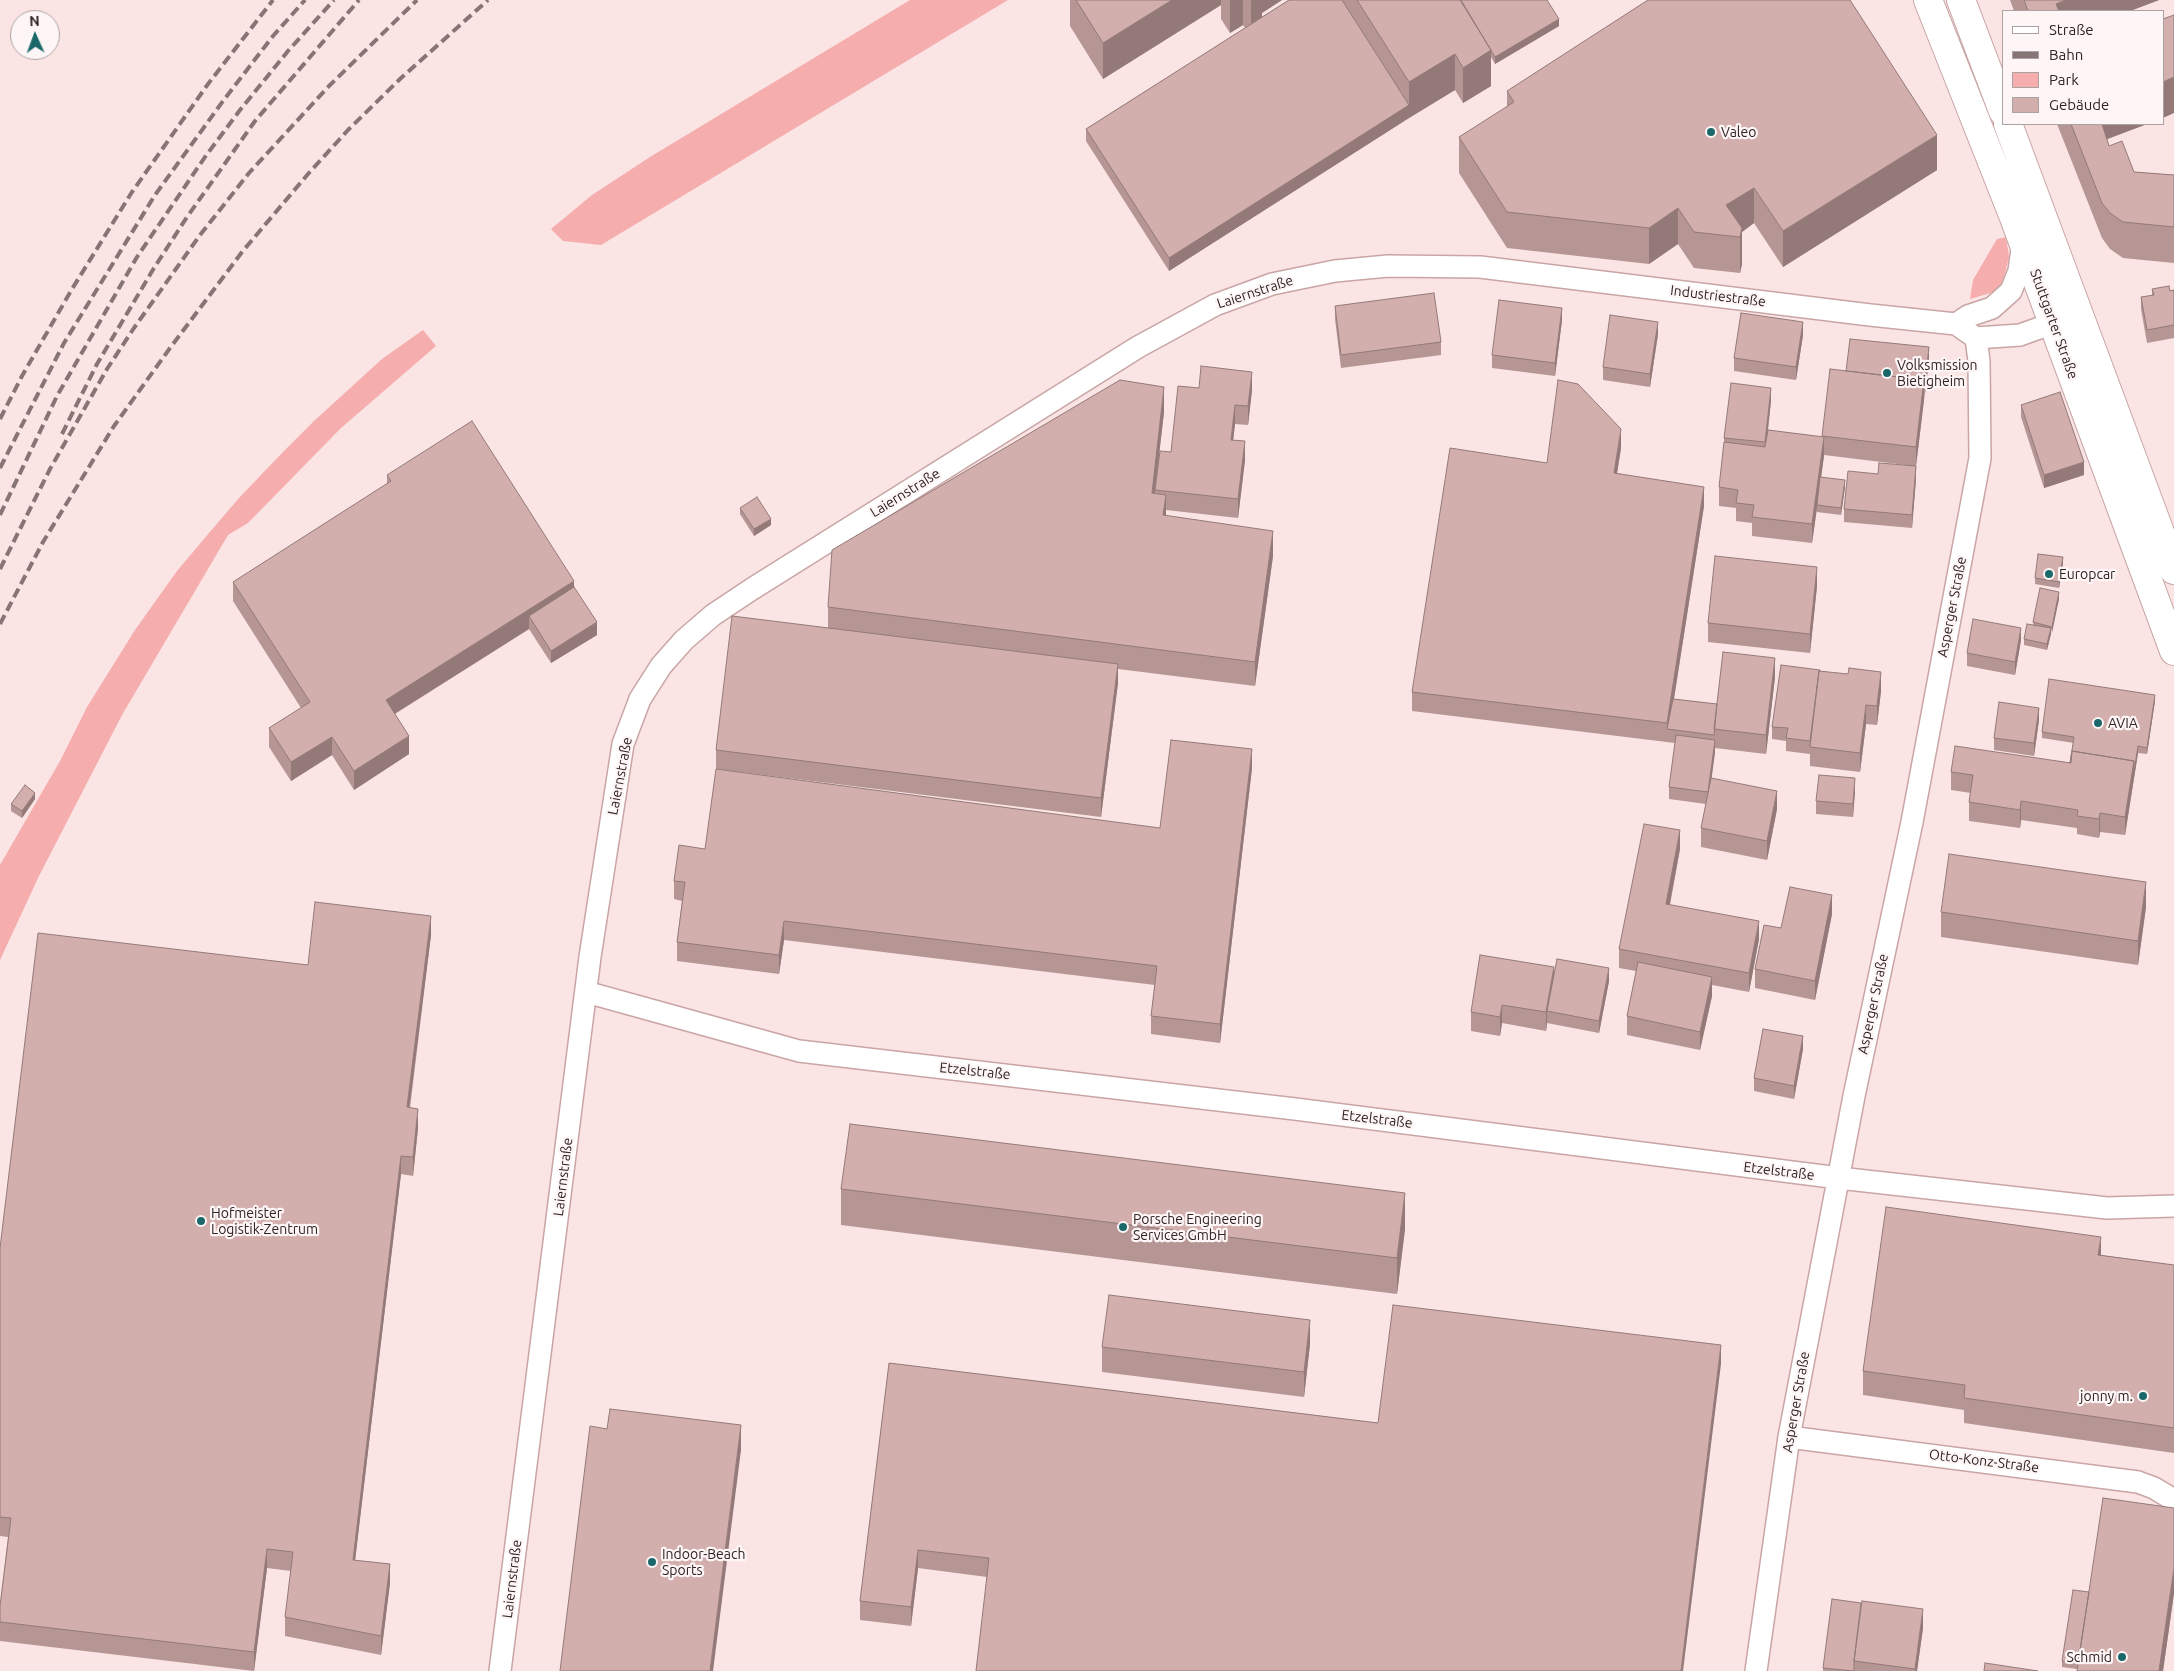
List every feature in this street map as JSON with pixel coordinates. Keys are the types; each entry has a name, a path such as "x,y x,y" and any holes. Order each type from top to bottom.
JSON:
{"main road":[{"name":"Stuttgarter Straße","path":"1928,0 2023,241 2174,651"},
{"path":"1961,0 2002,108"},
{"name":"Stuttgarter Straße","path":"2008,125 2174,570"}],"street":[{"path":"1956,324 1968,316 1992,308 2011,291 2019,271 2023,241"},
{"name":"Laiernstraße","path":"500,1671 586,992 623,744 640,699 661,666 684,640 713,615 1026,416 1154,338 1215,305 1272,284 1335,271 1388,266 1480,267"},
{"name":"Industriestraße","path":"1480,267 1956,324 1976,338"},
{"path":"1976,338 2020,336 2079,313"},
{"name":"Asperger Straße","path":"1756,1671 1789,1437 1854,1096 1912,822 1980,458 1980,376 1976,338"},
{"name":"Etzelstraße","path":"586,992 800,1051 1305,1110 1839,1178 2107,1208 2174,1206"},
{"name":"Otto-Konz-Straße","path":"1789,1437 2138,1482 2154,1488 2174,1500"}],"green space":[{"path":"910,0 1008,0 601,245 563,241 551,229 592,195 650,157"},
{"path":"2006,237 2009,257 2002,285 1994,292 1970,299 1973,280 1997,239"},
{"path":"423,330 436,346 341,428 248,523 228,535 122,715 39,876 0,960 0,865 60,761 87,707 135,630 177,571 239,498 283,452 382,359"}],"building":[{"path":"1076,0 1172,0 1103,43"},
{"path":"1289,0 1342,0 1409,105 1169,258 1086,129"},
{"path":"1357,0 1460,0 1491,50 1463,68 1455,54 1409,82"},
{"path":"1461,0 1547,0 1559,19 1495,57"},
{"name":"Valeo","path":"1648,0 1850,0 1937,135 1783,231 1754,188 1726,205 1742,228 1740,237 1694,232 1678,208 1649,228 1507,212 1459,137 1514,102 1507,91"},
{"path":"2024,0 2066,0 2056,4 2059,10 2028,10"},
{"path":"2174,15 2174,77 2164,82 2164,19"},
{"path":"2071,125 2102,125 2109,146 2122,141 2134,172 2174,175 2174,227 2123,222 2110,213 2102,203"},
{"path":"2169,286 2170,291 2174,290 2174,325 2147,330 2141,297 2154,295 2152,289"},
{"path":"1434,293 1441,342 1341,355 1335,306"},
{"path":"1499,300 1562,308 1555,363 1492,355"},
{"path":"1741,313 1803,322 1796,367 1734,358"},
{"path":"1610,315 1658,322 1650,374 1603,367"},
{"path":"1850,339 1929,347 1925,381 1846,371"},
{"path":"1201,366 1252,372 1248,406 1235,405 1231,440 1245,441 1238,499 1155,490 1160,451 1171,452 1178,386 1199,388"},
{"path":"1830,369 1924,380 1916,447 1822,436"},
{"path":"1120,380 1164,387 1152,493 1166,495 1163,515 1273,531 1255,662 828,607 832,550"},
{"path":"1558,380 1578,384 1621,429 1614,473 1704,487 1667,723 1412,692 1450,448 1547,463"},
{"path":"1731,383 1771,388 1765,442 1724,438"},
{"path":"2060,392 2084,462 2044,475 2021,405"},
{"path":"472,421 574,581 386,700 409,736 354,771 332,737 291,762 269,728 310,702 233,582 391,481 387,475"},
{"path":"1768,430 1824,437 1812,524 1752,517 1754,505 1736,503 1738,490 1719,487 1724,442 1765,447"},
{"path":"1879,463 1916,466 1912,515 1844,509 1848,471 1878,474"},
{"path":"1820,477 1845,480 1841,508 1817,505"},
{"path":"757,497 771,519 754,529 740,508"},
{"name":"Europcar","path":"2038,554 2063,557 2059,582 2035,578"},
{"path":"1715,556 1817,567 1810,634 1708,623"},
{"path":"574,587 597,622 551,651 529,616"},
{"path":"2040,588 2059,592 2052,627 2033,622"},
{"path":"732,616 1118,664 1101,798 716,750"},
{"path":"1973,619 2021,628 2015,662 1967,653"},
{"path":"2027,624 2051,628 2047,644 2024,639"},
{"path":"1723,652 1775,658 1766,735 1714,729"},
{"path":"1781,665 1820,670 1810,741 1786,738 1788,728 1772,727"},
{"path":"1849,668 1881,672 1877,706 1866,705 1860,753 1810,747 1819,671 1848,674"},
{"path":"2049,679 2155,695 2147,748 2138,746 2134,772 2134,761 2072,751 2070,763 2074,737 2042,732"},
{"path":"1673,699 1717,704 1714,735 1667,729"},
{"path":"1999,702 2039,708 2034,743 1994,738"},
{"path":"1676,735 1715,740 1708,792 1669,787"},
{"path":"1171,740 1252,749 1220,1024 1151,1016 1157,966 784,921 779,955 677,942 685,882 674,881 679,845 705,849 716,769 1160,828"},
{"path":"1955,746 2071,763 2072,751 2134,761 2125,817 2100,813 2099,819 2077,816 2078,810 2021,801 2020,810 1969,802 1973,775 1951,772"},
{"path":"1819,775 1855,778 1853,804 1816,801"},
{"path":"1711,778 1777,791 1767,841 1701,828"},
{"path":"25,785 35,793 22,811 11,804"},
{"path":"1644,824 1680,830 1666,904 1759,921 1749,973 1619,949"},
{"path":"1949,854 2146,882 2138,941 1941,912"},
{"path":"1790,887 1832,895 1815,981 1755,969 1764,925 1781,928"},
{"name":"Hofmeister Logistik-Zentrum","path":"315,902 431,916 407,1107 418,1109 413,1157 401,1156 353,1560 390,1564 381,1636 285,1617 293,1552 267,1549 254,1652 0,1622 0,1606 11,1518 0,1517 0,1248 38,933 308,965"},
{"path":"1480,955 1554,967 1546,1012 1502,1005 1500,1017 1471,1012"},
{"path":"1557,959 1609,968 1599,1021 1547,1011"},
{"path":"1638,962 1712,977 1700,1032 1627,1016"},
{"path":"1763,1029 1803,1036 1794,1086 1754,1078"},
{"path":"850,1124 1405,1193 1397,1258 841,1189"},
{"path":"1886,1207 2101,1237 2098,1255 2174,1265 2174,1428 1964,1398 1965,1385 1863,1371"},
{"path":"1109,1295 1310,1320 1304,1372 1102,1347"},
{"path":"1393,1305 1721,1345 1681,1671 976,1671 989,1558 918,1550 911,1607 860,1601 889,1363 1378,1423"},
{"name":"Indoor-Beach Sports","path":"610,1409 741,1425 710,1671 560,1671 590,1426 607,1429"},
{"path":"2103,1498 2174,1508 2174,1568 2159,1671 2077,1671"},
{"path":"2073,1590 2089,1592 2078,1663 2062,1661"},
{"path":"1832,1599 1861,1603 1854,1671 1823,1668"},
{"path":"1862,1601 1923,1609 1915,1669 1854,1661"},
{"path":"1985,1663 2038,1671 1984,1671"}],"railway":[{"path":"0,419 22,376 72,289 132,192 208,84 273,0"},
{"path":"0,468 64,343 155,195 223,101 273,36 305,0"},
{"path":"0,515 57,396 137,257 205,157 240,110 288,51 334,0"},
{"path":"62,434 97,364 154,268 187,217 255,121 359,0"},
{"path":"0,569 50,469 107,369 200,235 249,173 329,86 417,0"},
{"path":"0,624 43,542 114,426 242,252 348,130 400,79 488,0"}],"place":[{"name":"Valeo","path":"1711,132"},
{"name":"Volksmission Bietigheim","path":"1887,373"},
{"name":"Europcar","path":"2049,574"},
{"name":"AVIA","path":"2098,723"},
{"name":"Hofmeister Logistik-Zentrum","path":"201,1221"},
{"name":"Porsche Engineering Services GmbH","path":"1123,1227"},
{"name":"jonny m.","path":"2143,1396"},
{"name":"Indoor-Beach Sports","path":"652,1562"},
{"name":"Schmid","path":"2122,1657"}]}
